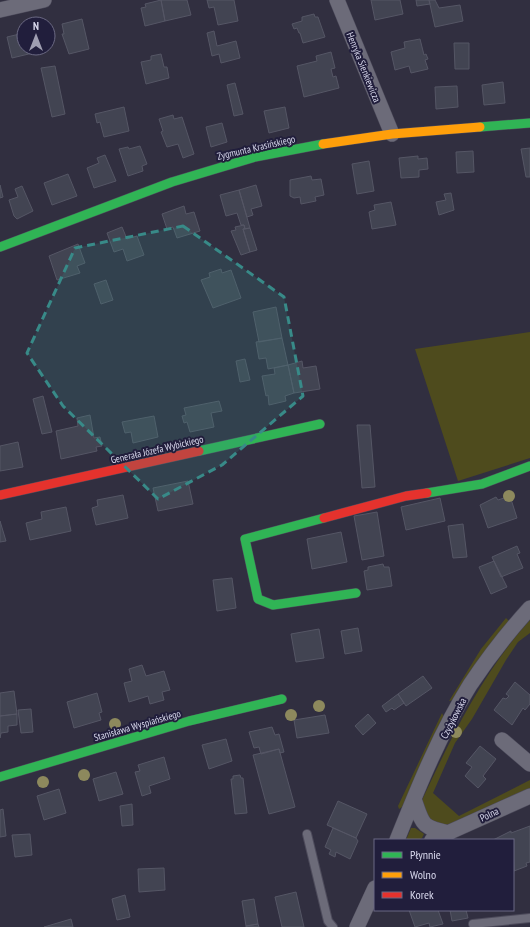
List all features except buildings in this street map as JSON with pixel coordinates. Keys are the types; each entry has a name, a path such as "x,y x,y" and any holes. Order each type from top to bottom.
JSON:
{"street":[{"path":"0,10 44,0"},
{"name":"Henryka Sienkiewicza","path":"337,0 392,134"},
{"name":"Zygmunta Krasińskiego","path":"0,247 172,182 228,164 283,151 392,134 530,123"},
{"name":"Generała Józefa Wybickiego","path":"0,495 320,424"},
{"path":"356,593 273,605 258,599 245,539 406,496 482,484 530,466"},
{"name":"Czyżykowska","path":"397,839 414,799 470,686 512,628 530,608"},
{"name":"Stanisława Wyspiańskiego","path":"0,777 189,721 282,699"},
{"path":"502,740 530,764"},
{"name":"Polna","path":"434,839 530,796"},
{"path":"414,799 420,818 429,829 449,833"},
{"path":"357,927 374,890"}],"lane":[{"path":"307,834 328,921 333,927"},
{"path":"473,924 530,918"}],"highlighted area":[{"path":"183,226 284,297 303,396 222,465 158,499 63,406 27,353 75,248"}],"shaded area":[{"path":"530,332 530,458 458,481 415,349"},
{"path":"506,618 509,621 477,662 453,700 449,701 481,649"},
{"path":"530,620 530,633 518,642 472,719 455,743 433,793 459,816 530,780 530,790 451,824 440,824 428,816 422,800 469,706 497,661"},
{"path":"442,713 444,717 402,807 399,809 398,806"},
{"path":"411,828 415,828 424,834 420,839 406,839"}],"traffic: fast":[{"path":"480,127 530,123"},
{"path":"0,247 172,182 255,157 323,144"},
{"path":"199,451 320,424"},
{"path":"427,493 482,484 530,466"},
{"path":"324,518 245,539 258,599 273,605 356,593"},
{"path":"0,777 189,721 282,699"}],"traffic: slow":[{"path":"323,144 392,134 480,127"}],"traffic: jam":[{"path":"0,495 199,451"},
{"path":"324,518 406,496 427,493"}]}
